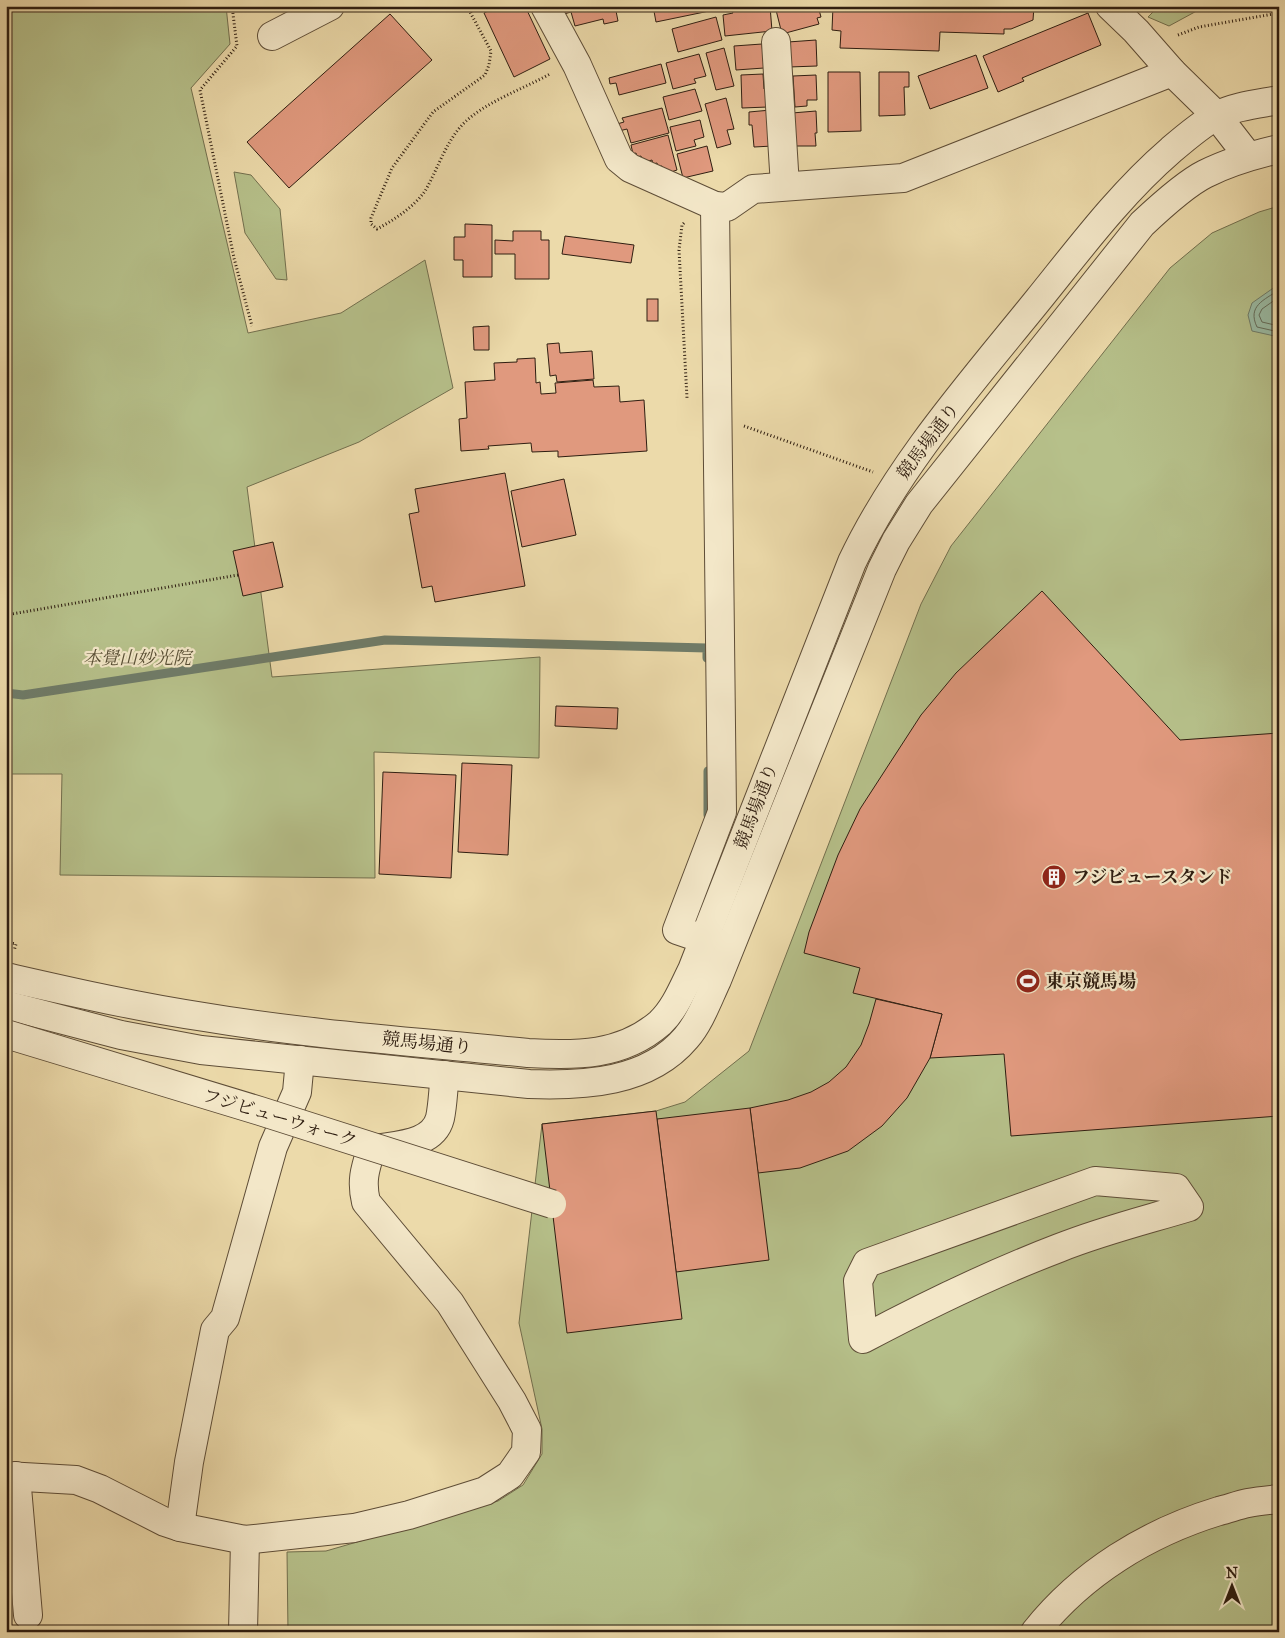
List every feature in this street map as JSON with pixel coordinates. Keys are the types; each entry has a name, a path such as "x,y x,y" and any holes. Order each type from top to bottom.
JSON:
{"street":[{"path":"272,36 330,6"},
{"path":"545,6 577,65 619,159 630,168 709,204 727,207 753,189 903,178 1172,72"},
{"path":"1110,6 1136,30 1172,72 1217,116 1248,156"},
{"path":"776,42 785,186"},
{"name":"競馬場通り","path":"6,977 127,1004 205,1018 290,1029 528,1054 560,1055 600,1052 633,1042 661,1022 678,999 704,939 852,562 868,528 889,494 958,399 1115,204 1150,168 1185,138 1217,116 1238,108 1279,100"},
{"name":"競馬場通り","path":"6,1005 121,1035 201,1050 558,1085 604,1081 646,1069 668,1056 688,1037 703,1011 882,569 896,541 919,504 1142,224 1162,205 1204,174 1248,156 1279,149"},
{"path":"709,204 718,416 722,812 677,930 730,948"},
{"path":"121,1035 127,1004"},
{"name":"フジビューウォーク","path":"6,1034 260,1110 552,1204"},
{"path":"180,1527 189,1462 215,1330 225,1318 273,1147 297,1092 300,1060"},
{"path":"28,1615 11,1476 76,1480 100,1489 165,1522 180,1527 245,1540 354,1528 408,1516 486,1491 510,1475 526,1452 527,1430 512,1401 450,1303 366,1202 363,1187 364,1172 371,1150 420,1140 435,1130 440,1118 445,1075"},
{"path":"1095,1181 1176,1188 1189,1207 1060,1247 954,1292 863,1339 858,1281 868,1263 1095,1181"},
{"path":"1035,1632 1080,1584 1106,1564 1148,1539 1198,1517 1248,1503 1279,1499"},
{"path":"243,1632 245,1540"}],"path":[{"path":"232,6 237,46 200,90 234,258 252,326"},
{"path":"482,6 470,12 491,51 485,75 433,112 392,168 371,218 371,224 377,230 398,218 424,193 454,136 464,123 483,109 554,72"},
{"path":"1150,46 1199,27 1279,13"},
{"path":"687,399 679,250 682,225 709,204"},
{"path":"718,416 878,474"},
{"path":"6,615 238,575"}],"green space":[{"name":"本覺山妙光院","path":"6,6 226,6 230,44 191,88 248,333 341,313 425,260 453,388 359,442 247,487 272,677 540,657 539,758 374,752 375,878 60,875 62,774 7,774 11,691 6,690"},
{"path":"1159,6 1209,6 1169,26 1148,17"},
{"path":"234,172 251,175 280,209 287,280 276,279 245,233"},
{"name":"東京競馬場","path":"1279,206 1279,1632 288,1632 287,1552 326,1551 498,1501 523,1485 542,1454 542,1429 519,1323 542,1124 656,1111 685,1102 749,1051 921,604 951,546 1170,268 1212,233 1259,212"}],"water":[{"path":"1279,284 1279,337 1252,331 1248,315 1252,303"}],"building":[{"path":"498,6 514,6 516,11 525,6 550,59 514,77 484,13"},
{"path":"562,6 615,6 618,21 604,24 603,19 575,26 571,12 564,14"},
{"path":"653,6 719,6 719,9 656,22"},
{"path":"754,6 770,6 772,31 725,36 723,15 733,13 732,11 754,8"},
{"path":"775,6 818,6 821,17 817,18 819,24 782,34"},
{"path":"833,6 1034,6 1033,20 1011,29 1004,29 1004,34 940,32 939,51 840,48 841,31 832,30"},
{"path":"1088,13 1101,45 1022,78 1024,81 998,92 983,56"},
{"path":"390,14 432,60 289,188 247,142"},
{"path":"716,17 722,40 678,52 672,29"},
{"path":"816,40 817,66 789,67 788,42"},
{"path":"762,44 764,68 736,70 734,46"},
{"path":"724,48 734,86 716,90 706,53"},
{"path":"699,54 706,76 694,79 696,83 673,89 666,63"},
{"path":"976,55 988,88 930,109 918,76"},
{"path":"661,64 666,83 619,95 616,83 610,84 609,78"},
{"path":"828,72 860,72 861,131 828,132"},
{"path":"879,72 909,72 909,87 904,87 905,115 879,116"},
{"path":"763,74 764,89 767,89 768,107 742,108 741,75"},
{"path":"816,75 817,100 807,100 807,106 795,107 793,76"},
{"path":"695,89 702,111 669,120 663,97"},
{"path":"726,98 734,129 727,130 731,144 717,148 705,104"},
{"path":"662,108 669,133 631,143 627,129 619,131 617,124 624,122 622,118"},
{"path":"771,110 773,146 754,147 752,125 749,125 749,112"},
{"path":"816,111 816,146 796,146 795,124 792,124 792,113"},
{"path":"700,120 704,137 694,140 696,146 676,151 670,127"},
{"path":"668,135 677,170 668,173 663,171 662,166 658,167 657,163 653,164 652,160 645,162 641,156 637,157 636,153 633,154 631,145"},
{"path":"707,146 713,171 683,178 677,154"},
{"path":"465,224 492,225 492,277 463,277 463,260 454,260 454,237 465,237"},
{"path":"513,231 541,231 541,240 549,240 549,279 515,279 515,254 495,254 495,240 513,241"},
{"path":"565,236 634,245 631,263 562,254"},
{"path":"647,299 658,299 658,321 647,321"},
{"path":"489,326 489,350 474,350 473,327"},
{"path":"559,343 560,353 592,351 594,379 557,382 556,375 550,376 547,344"},
{"path":"535,358 536,383 540,382 541,394 556,393 555,383 593,380 594,387 619,386 620,402 644,400 647,451 558,457 558,451 532,452 531,443 488,446 489,449 461,451 459,419 467,418 465,382 495,380 494,363 517,362 517,359"},
{"path":"505,473 525,586 435,602 432,586 422,588 409,514 419,512 415,489"},
{"path":"564,479 576,535 522,547 511,491"},
{"path":"273,542 283,587 243,596 233,551"},
{"name":"フジビュースタンド","path":"1042,591 1180,740 1279,733 1279,1116 1011,1136 1004,1054 930,1058 942,1014 853,993 860,968 804,953 809,932 838,855 860,809 921,715 956,673"},
{"path":"556,706 618,708 617,729 555,726"},
{"path":"462,763 512,765 508,855 458,852"},
{"path":"383,772 456,775 451,878 379,874"},
{"path":"876,999 942,1014 930,1058 907,1098 882,1126 848,1151 800,1168 758,1173 750,1108 788,1100 811,1092 829,1082 846,1067 861,1045"},
{"path":"750,1108 769,1260 676,1272 657,1119"},
{"path":"656,1111 682,1319 567,1333 542,1124"}],"waterway":[{"path":"6,693 23,695 385,640 707,648 707,658"},
{"path":"708,771 708,815"}],"place":[{"name":"フジビュースタンド","path":"1054,877"},
{"name":"東京競馬場","path":"1028,981"}]}
